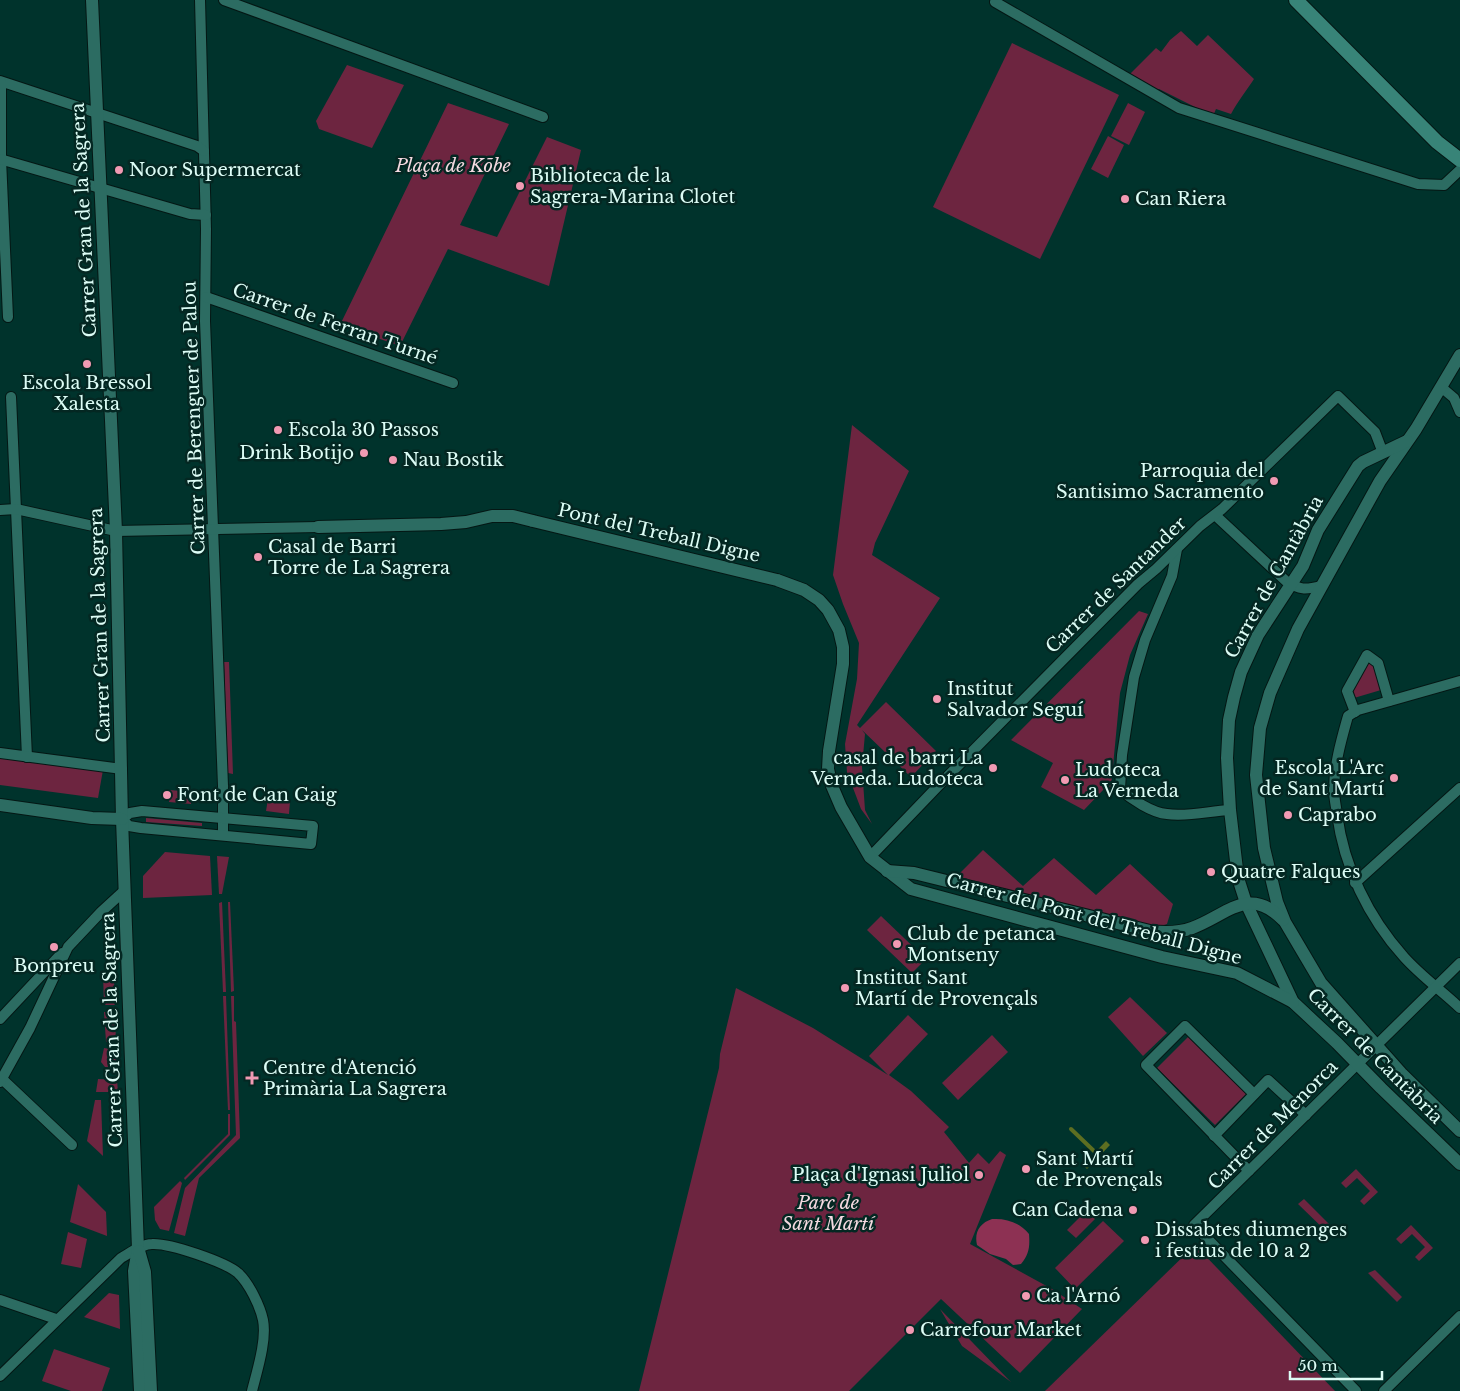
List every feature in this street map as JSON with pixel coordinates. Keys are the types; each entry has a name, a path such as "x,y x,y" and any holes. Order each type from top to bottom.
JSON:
{"main road":[{"path":"1296,0 1438,142 1460,160"}],"street":[{"name":"Carrer Gran de la Sagrera","path":"92,0 116,531 124,890 138,1249 134,1271 140,1391"},
{"name":"Carrer de Berenguer de Palou","path":"200,0 206,215 205,321 223,835"},
{"path":"224,0 543,117"},
{"path":"995,2 1178,108 1418,184 1444,185 1460,170"},
{"path":"8,317 0,159 1,81 197,146 204,151"},
{"path":"0,159 187,213 206,215"},
{"name":"Carrer de Ferran Turné","path":"206,297 453,383"},
{"name":"Carrer de Cantàbria","path":"1460,355 1409,440 1380,481 1298,629 1270,693 1260,728 1256,775 1258,809 1271,881 1285,922 1321,983 1402,1073 1460,1131"},
{"path":"1441,387 1454,398 1460,412"},
{"name":"Carrer de Santander","path":"870,857 1138,584 1200,526 1215,515 1338,396 1375,432 1383,453"},
{"path":"11,397 27,757"},
{"name":"Carrer de Cantàbria","path":"1409,440 1363,462 1352,474 1318,530 1303,566 1258,635 1246,659 1234,697 1227,740 1230,810 1239,883 1246,903 1293,1002 1460,1164"},
{"path":"0,510 16,509 116,531 318,527"},
{"name":"Pont del Treball Digne","path":"318,527 441,524 466,522 479,518 504,515 777,580"},
{"path":"1215,515 1291,584 1305,589 1321,586"},
{"path":"1177,548 1172,576 1145,640 1134,677 1122,755 1120,789 1130,798 1166,814 1230,810"},
{"name":"Carrer del Pont del Treball Digne","path":"777,580 796,586 811,594 828,610 836,622 842,639 843,664 829,751 828,769 832,786 841,807 870,857 911,889 1162,957 1237,973 1293,1002"},
{"path":"1355,712 1347,691 1367,655 1378,663 1390,701"},
{"path":"1460,681 1390,701 1348,716 1337,754 1334,792 1339,827 1355,883 1376,920 1404,957 1460,1008"},
{"path":"0,753 122,769"},
{"path":"1355,883 1460,788"},
{"path":"0,805 92,818 122,819 130,814 142,811 312,826 310,844 141,828 130,826 122,819"},
{"name":"Carrer del Pont del Treball Digne","path":"887,870 914,873 1082,916 1157,932 1176,932 1189,929 1246,903"},
{"path":"1225,911 1237,892 1239,883"},
{"path":"0,1019 124,890"},
{"path":"1246,903 1257,904 1271,909 1285,922"},
{"path":"68,947 30,1028 1,1079 72,1145"},
{"name":"Carrer de Menorca","path":"1356,1391 1194,1225 1460,963"},
{"path":"1249,1171 1146,1065 1186,1026 1254,1094"},
{"path":"1214,1136 1268,1080 1306,1114"},
{"path":"0,1376 56,1319 121,1258 152,1244 201,1254 238,1273 254,1295 263,1321 262,1351 252,1391"},
{"name":"Carrer Gran de la Sagrera","path":"138,1249 145,1272 151,1391"},
{"path":"0,1300 56,1319"},
{"path":"1384,1391 1460,1316"}],"green space":[{"path":"1181,31 1197,46 1208,35 1254,79 1231,114 1216,109 1213,116 1159,89 1156,90 1130,74 1156,48 1161,52 1170,40"},
{"path":"1012,43 1119,95 1040,259 933,207"},
{"path":"347,65 404,85 372,148 319,129 316,121"},
{"name":"Plaça de Kõbe","path":"448,103 509,124 460,225 497,237 547,137 581,150 549,286 448,249 400,346 340,325"},
{"path":"1128,103 1145,112 1129,145 1111,136"},
{"path":"1108,136 1124,145 1108,178 1091,169"},
{"path":"852,425 909,471 875,543 872,555 940,598 857,725 860,728 886,702 936,751 911,777 862,730 865,734 862,767 865,810 872,824 861,809 847,772 845,744 857,679 859,643 833,575"},
{"path":"1139,611 1148,614 1130,655 1120,693 1111,787 1104,789 1084,810 1041,787 1053,763 1011,740"},
{"path":"1368,661 1374,662 1381,690 1354,698 1353,689"},
{"path":"224,662 229,662 233,774 228,773"},
{"path":"0,757 103,770 98,798 0,785"},
{"path":"170,790 192,792 191,804 169,802"},
{"path":"268,799 290,801 289,814 266,811"},
{"path":"146,818 202,823 202,826 146,822"},
{"path":"983,850 1023,886 1054,858 1096,895 1130,864 1173,904 1167,924 1158,927 954,879"},
{"path":"165,852 210,856 212,895 143,898 143,876"},
{"path":"217,856 229,857 222,894 219,894"},
{"path":"222,902 226,992 223,992 219,903"},
{"path":"228,902 230,902 234,991 231,992"},
{"name":"Club de petanca Montseny","path":"881,916 926,959 912,973 867,930"},
{"path":"103,974 110,974 114,979 115,1005 104,1005"},
{"name":"Parc de Sant Martí","path":"736,988 813,1028 888,1075 869,1056 908,1015 928,1034 889,1075 911,1091 949,1127 944,1132 969,1163 978,1153 989,1164 1000,1151 1006,1155 970,1244 1052,1289 1082,1309 1020,1373 941,1299 849,1391 639,1391 719,1068 720,1054"},
{"path":"223,996 226,996 230,1110 228,1110"},
{"path":"231,996 234,996 234,1021 236,1022 240,1138 199,1178 185,1236 174,1233 185,1188 236,1135"},
{"path":"1130,997 1167,1033 1143,1056 1108,1017"},
{"path":"104,1012 115,1012 116,1044 106,1042"},
{"path":"992,1035 1008,1052 958,1100 942,1083"},
{"path":"1189,1036 1247,1093 1215,1125 1157,1068"},
{"path":"104,1048 116,1050 117,1068 105,1067 101,1062"},
{"path":"98,1079 117,1080 118,1092 96,1092"},
{"path":"95,1100 101,1100 103,1156 87,1141"},
{"path":"228,1114 230,1114 230,1135 185,1180 184,1178 228,1134"},
{"path":"1356,1169 1378,1192 1364,1205 1360,1201 1370,1191 1357,1178 1346,1188 1341,1183"},
{"path":"180,1181 182,1183 169,1231 160,1229 155,1220 154,1207"},
{"path":"78,1184 106,1212 107,1236 70,1222"},
{"path":"1304,1199 1335,1230 1330,1235 1298,1204"},
{"path":"1087,1210 1095,1219 1076,1238 1067,1230"},
{"path":"1103,1221 1124,1241 1075,1289 1055,1268"},
{"path":"1411,1225 1433,1248 1419,1261 1415,1257 1425,1247 1412,1234 1401,1244 1396,1239"},
{"path":"68,1232 87,1239 81,1268 61,1264"},
{"path":"1195,1245 1335,1391 1045,1391"},
{"path":"1375,1270 1402,1297 1397,1302 1368,1273"},
{"path":"109,1293 119,1295 120,1329 84,1317"},
{"path":"940,1309 1007,1378 1011,1382 962,1346"},
{"path":"54,1349 110,1368 102,1391 71,1391 42,1381"}],"shaded area":[{"path":"1106,1141 1110,1145 1087,1169 1083,1165"},
{"path":"992,1219 1003,1219 1013,1222 1029,1234 1028,1250 1021,1264 1013,1265 1006,1259 990,1254 977,1245 977,1232 984,1223"}],"waterway":[{"path":"1071,1129 1095,1152"}],"place":[{"name":"Noor Supermercat","path":"119,170"},
{"name":"Biblioteca de la Sagrera-Marina Clotet","path":"520,186"},
{"name":"Can Riera","path":"1125,199"},
{"name":"Escola Bressol Xalesta","path":"87,364"},
{"name":"Escola 30 Passos","path":"278,430"},
{"name":"Drink Botijo","path":"364,453"},
{"name":"Nau Bostik","path":"393,460"},
{"name":"Parroquia del Santisimo Sacramento","path":"1274,481"},
{"name":"Casal de Barri Torre de La Sagrera","path":"258,557"},
{"name":"Institut Salvador Seguí","path":"937,699"},
{"name":"casal de barri La Verneda. Ludoteca","path":"993,768"},
{"name":"Escola L'Arc de Sant Martí","path":"1394,778"},
{"name":"Ludoteca La Verneda","path":"1065,780"},
{"name":"Font de Can Gaig","path":"167,795"},
{"name":"Caprabo","path":"1288,815"},
{"name":"Quatre Falques","path":"1211,872"},
{"name":"Club de petanca Montseny","path":"897,944"},
{"name":"Bonpreu","path":"54,947"},
{"name":"Institut Sant Martí de Provençals","path":"845,988"},
{"name":"Centre d'Atenció Primària La Sagrera","path":"252,1078"},
{"name":"Sant Martí de Provençals","path":"1026,1169"},
{"name":"Plaça d'Ignasi Juliol","path":"979,1175"},
{"name":"Can Cadena","path":"1133,1210"},
{"name":"Dissabtes diumenges i festius de 10 a 2","path":"1145,1240"},
{"name":"Ca l'Arnó","path":"1026,1296"},
{"name":"Carrefour Market","path":"910,1330"}]}
